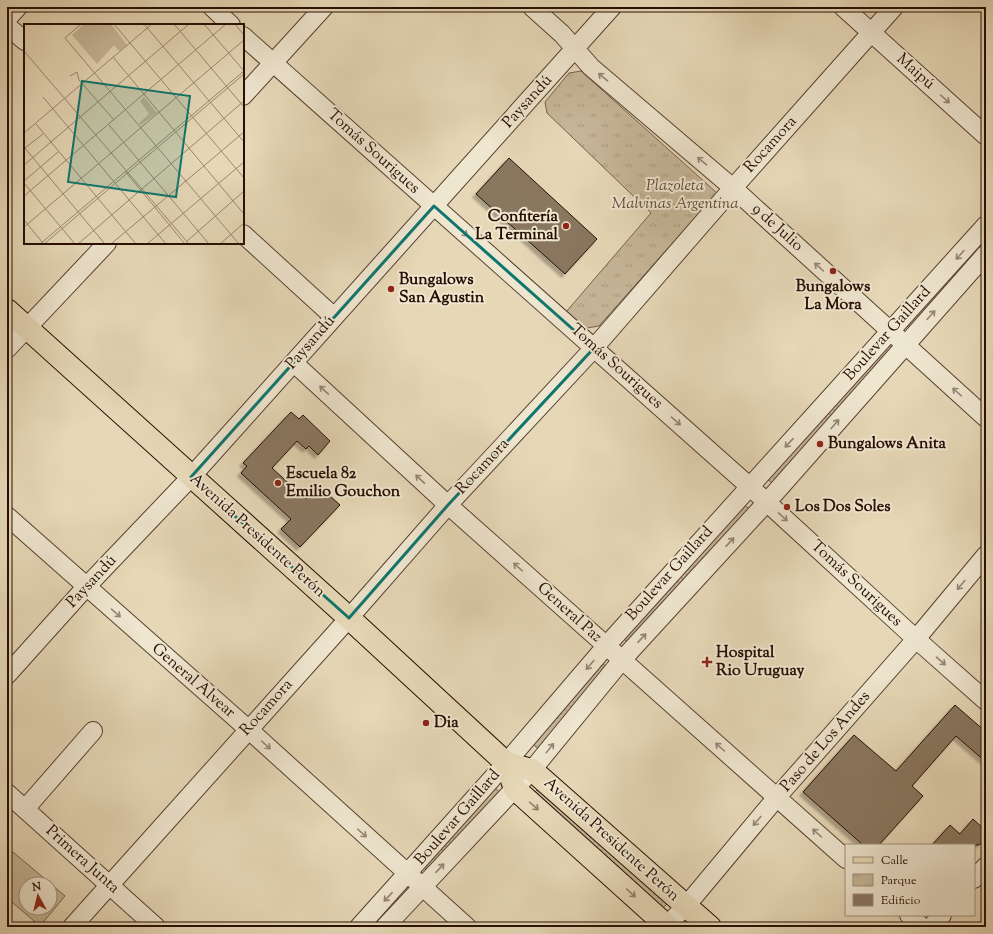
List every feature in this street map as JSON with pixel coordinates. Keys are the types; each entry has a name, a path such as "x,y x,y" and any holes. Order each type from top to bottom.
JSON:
{"main road":[{"name":"Avenida Presidente Perón","path":"7,310 349,618 506,763 532,770 710,927"},
{"name":"Avenida Presidente Perón","path":"506,763 515,789 666,926"}],"street":[{"path":"7,19 18,7"},
{"path":"212,7 230,24"},
{"path":"244,95 324,7"},
{"name":"9 de Julio","path":"532,7 562,34 591,67 733,188 986,418"},
{"name":"Paysandú","path":"7,675 86,587 191,477 612,7"},
{"name":"Maipú","path":"843,7 986,136"},
{"name":"Rocamora","path":"72,927 349,618 448,505 594,348 733,188 894,7"},
{"path":"7,26 24,40"},
{"name":"Tomás Sourigues","path":"244,37 750,486 916,639 986,701"},
{"name":"Boulevar Gaillard","path":"359,927 408,875 606,646 986,225"},
{"path":"244,235 334,317"},
{"path":"7,349 106,244"},
{"name":"Boulevar Gaillard","path":"385,927 532,770 622,660 766,502 986,254"},
{"name":"General Paz","path":"294,363 448,505 845,858"},
{"name":"General Alvear","path":"7,516 248,729 467,927"},
{"name":"Paso de Los Andes","path":"666,926 686,906 777,797 916,639 986,555"},
{"path":"25,809 93,731"},
{"name":"Primera Junta","path":"7,793 156,927"},
{"path":"975,878 986,866"},
{"path":"910,916 922,927"},
{"path":"931,927 941,916"}],"highlighted area":[{"path":"434,206 594,348 448,505 349,618 191,477"}],"green space":[{"name":"Plazoleta Malvinas Argentina","path":"581,71 717,193 599,326 587,328 566,312 651,213 547,113 545,102 569,73"},
{"path":"986,232 986,249 913,331 905,324"},
{"path":"887,344 895,351 776,486 767,479"},
{"path":"743,503 751,511 632,646 624,639"},
{"path":"601,662 609,669 540,751 532,743"},
{"path":"540,787 669,902 663,908 534,793"},
{"path":"495,788 503,795 432,875 424,868"},
{"path":"13,852 41,876 18,876 18,907 7,898 7,858"},
{"path":"405,885 413,892 381,927 367,927"},
{"path":"58,890 65,896 58,904"},
{"path":"28,916 48,916 40,926"}],"building":[{"path":"509,158 597,239 565,274 476,194"},
{"path":"291,412 299,419 303,415 330,441 318,455 309,446 306,449 297,441 272,468 306,499 319,486 340,505 300,547 281,529 291,519 241,473 247,466 243,463"},
{"path":"955,705 986,732 986,762 956,736 912,786 923,796 880,844 862,844 803,792 854,735 896,771"},
{"path":"973,819 986,831 986,837 979,845 933,844 950,825 960,834"}],"place":[{"name":"Confitería La Terminal","path":"566,226"},
{"name":"Bungalows La Mora","path":"833,271"},
{"name":"Bungalows San Agustin","path":"391,289"},
{"name":"Bungalows Anita","path":"820,444"},
{"name":"Escuela 82 Emilio Gouchon","path":"278,483"},
{"name":"Los Dos Soles","path":"787,507"},
{"name":"Hospital Rio Uruguay","path":"707,662"},
{"name":"Dia","path":"426,723"}]}
